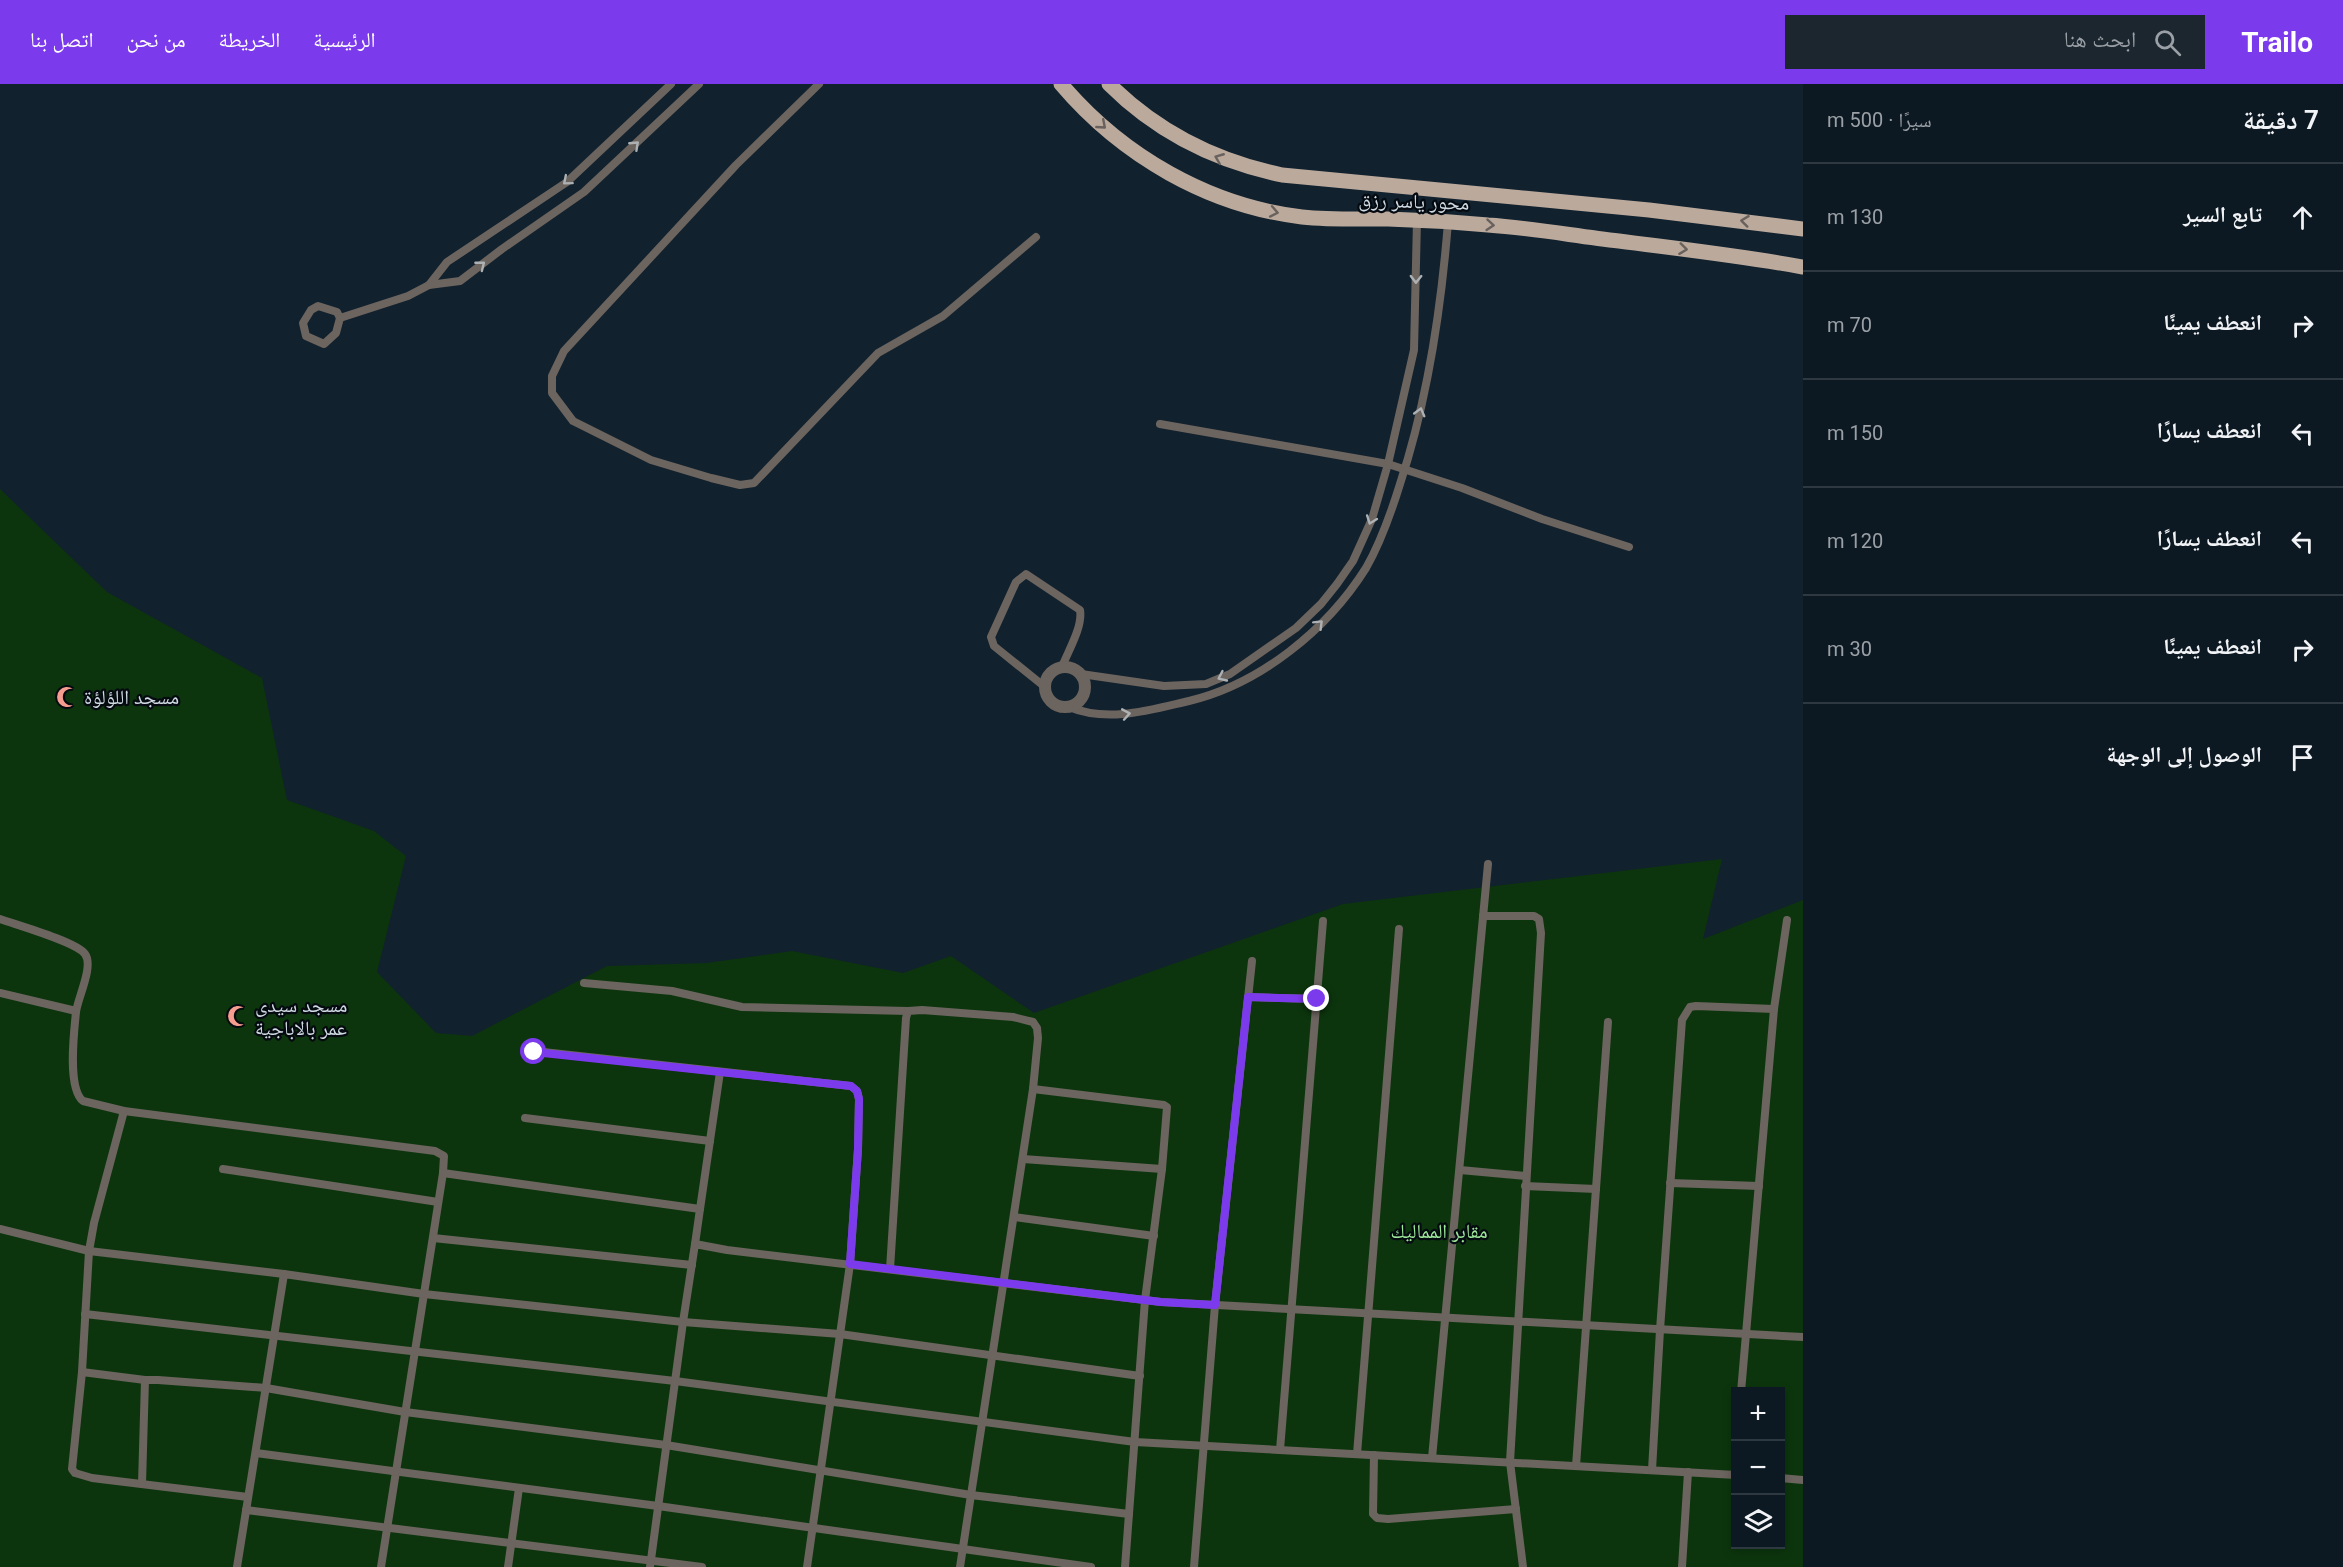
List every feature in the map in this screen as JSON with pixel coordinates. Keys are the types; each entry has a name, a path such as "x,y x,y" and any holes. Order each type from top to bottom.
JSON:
{"main road":[{"name":"محور ياسر رزق","path":"1061,84 1104,127 1146,159 1194,186 1246,206 1301,217 1417,220 1531,229 1803,267"},
{"name":"محور ياسر رزق","path":"1109,84 1148,119 1173,135 1226,160 1273,173 1332,181 1456,190 1649,210 1803,230"}],"street":[{"path":"1062,667 1069,667 1081,674 1084,680 1084,694 1076,705 1069,707 1055,705 1050,700 1045,687 1050,674 1062,667"}],"lane":[{"path":"429,285 447,262 567,182 671,84"},
{"path":"340,318 408,296 429,285 460,281 584,192 699,84"},
{"path":"819,84 736,165 564,351 552,376 552,393 573,421 651,460 740,485 754,483 878,353 943,316 1036,237"},
{"path":"547,196 555,212"},
{"path":"1081,674 1164,686 1206,684 1230,674 1272,647 1296,628 1321,604 1353,561 1372,519 1388,464 1414,350 1417,220"},
{"path":"1069,707 1085,713 1121,716 1214,695 1275,663 1305,638 1366,568 1387,525 1427,387 1444,275 1448,222"},
{"path":"318,306 337,312 340,318 336,333 324,344 306,336 303,322 311,310 318,306"},
{"path":"1160,424 1388,464 1542,519 1629,547"},
{"path":"1045,687 994,645 991,637 1016,582 1026,574 1080,610 1078,624 1062,667"},
{"path":"1432,1458 1488,864"},
{"path":"1484,916 1534,916 1539,919 1541,933 1510,1462 1523,1567"},
{"path":"0,920 62,940 87,955 87,970 76,1011 73,1070 75,1091 83,1101 124,1111 435,1151 444,1156 381,1567"},
{"path":"1280,1450 1323,921"},
{"path":"1741,1387 1774,1009 1787,921"},
{"path":"1357,1454 1399,929"},
{"path":"1194,1567 1215,1305 1252,961"},
{"path":"584,983 672,991 742,1007 922,1010 1013,1017 1033,1022 1037,1028 1033,1089 960,1567"},
{"path":"0,993 76,1011"},
{"path":"1248,997 1317,999"},
{"path":"1652,1470 1659,1330 1682,1020 1690,1007 1696,1006 1774,1009"},
{"path":"890,1269 898,1116 908,1011"},
{"path":"1576,1466 1608,1022"},
{"path":"534,1052 851,1086 857,1091 859,1099 858,1149 850,1264 807,1567"},
{"path":"651,1563 682,1322 720,1072"},
{"path":"1033,1089 1167,1107 1162,1168 1145,1300 1125,1567"},
{"path":"124,1111 94,1223 89,1251 82,1372 72,1469 75,1473 92,1478 248,1497"},
{"path":"525,1118 710,1141"},
{"path":"1023,1159 1162,1168"},
{"path":"223,1169 438,1202"},
{"path":"1460,1170 1526,1176"},
{"path":"443,1173 700,1209"},
{"path":"1670,1183 1760,1186"},
{"path":"1526,1186 1596,1189"},
{"path":"1014,1217 1154,1236"},
{"path":"0,1229 89,1251 284,1274 424,1294 682,1322 840,1334 1140,1376"},
{"path":"433,1238 692,1265"},
{"path":"695,1244 1145,1300 1659,1330 1803,1336"},
{"path":"237,1567 284,1274"},
{"path":"85,1314 675,1381 1134,1442 1731,1475"},
{"path":"82,1372 145,1380 266,1388 405,1412 666,1445 971,1495 1129,1514"},
{"path":"142,1484 145,1380"},
{"path":"256,1453 658,1506 1091,1567"},
{"path":"1374,1455 1372,1511 1377,1518 1516,1509"},
{"path":"1682,1567 1688,1472"},
{"path":"1785,1478 1803,1480"},
{"path":"508,1567 519,1488"},
{"path":"246,1509 651,1563 702,1567"}],"green space":[{"name":"مقابر المماليك","path":"0,489 107,592 262,678 287,800 374,831 406,856 377,972 436,1033 472,1036 607,966 706,963 792,951 903,973 951,956 1034,1013 1343,904 1722,859 1703,939 1803,900 1803,1567 0,1567"}],"place":[{"name":"مسجد اللؤلؤة","path":"67,697"},
{"name":"مسجد سيدى عمر بالاباجية","path":"238,1016"}],"route":[{"path":"534,1052 851,1086 857,1091 859,1099 850,1264 1161,1302 1215,1305 1248,997 1317,999"}]}
